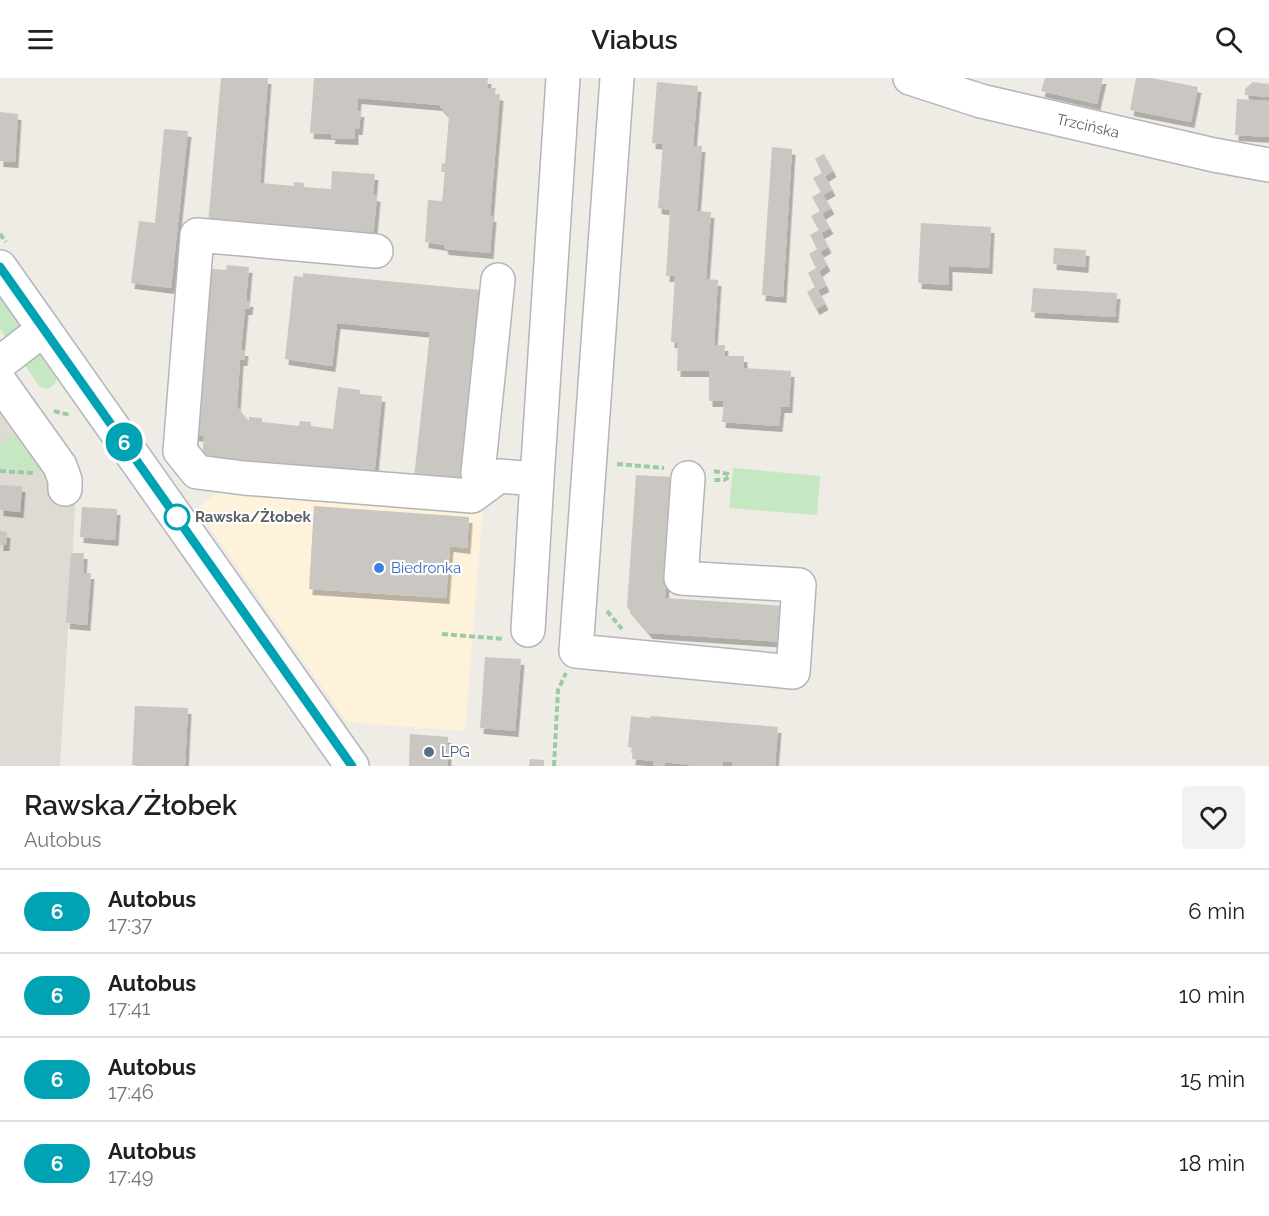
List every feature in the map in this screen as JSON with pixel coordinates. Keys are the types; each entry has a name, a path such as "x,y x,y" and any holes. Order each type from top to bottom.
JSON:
{"street":[{"path":"528,630 563,78"},
{"path":"617,78 576,651 793,672 800,585 681,578 688,478"},
{"name":"Trzcińska","path":"910,78 987,90 1214,155 1269,165"},
{"path":"376,250 197,235 180,451 197,472 244,478 472,496 499,476 537,479"},
{"path":"0,267 352,766"},
{"path":"487,485 478,473 498,280"},
{"path":"44,329 1,380 60,466 65,480 65,489"}],"path":[{"path":"51,406 55,411 79,417"},
{"path":"554,766 558,690 576,651"}],"shaded area":[{"path":"0,366 77,476 60,766 0,766"},
{"path":"228,486 483,505 465,731 347,722 198,511 200,506"}],"green space":[{"path":"0,296 24,329 10,344 0,329"},
{"path":"39,353 56,378 55,384 48,389 40,387 20,358"},
{"path":"24,427 55,471 0,468 0,444"},
{"path":"733,468 820,476 817,515 729,508"}],"building":[{"path":"221,78 268,78 260,183 294,186 294,182 304,183 304,187 331,189 332,171 375,174 373,195 377,196 373,239 208,224"},
{"path":"314,78 488,78 487,88 496,88 495,94 500,95 490,216 493,216 490,253 445,249 444,245 425,242 428,200 442,201 445,172 441,172 442,163 445,164 449,116 439,105 358,98 357,111 361,111 359,129 355,129 355,139 331,138 332,134 310,133"},
{"path":"1045,78 1103,78 1097,104 1041,91"},
{"path":"1136,78 1152,78 1198,87 1191,122 1130,110"},
{"path":"657,82 698,86 693,146 702,146 697,211 711,212 706,279 718,280 714,345 725,345 724,356 744,356 744,368 791,371 789,407 781,407 779,426 722,422 724,401 709,401 709,371 677,371 678,343 671,342 675,276 666,276 670,210 658,208 663,144 652,143"},
{"path":"1253,82 1269,84 1269,97 1245,95 1245,89"},
{"path":"1237,99 1269,101 1269,137 1235,135"},
{"path":"0,112 18,114 15,162 0,161"},
{"path":"164,129 188,131 171,288 131,283 139,221 155,223"},
{"path":"772,147 792,149 783,297 762,295"},
{"path":"824,154 833,171 825,176 832,190 823,195 831,208 822,214 830,228 821,233 828,247 820,252 827,265 819,271 826,286 818,290 825,304 816,309 807,292 815,287 808,273 816,268 809,254 817,249 810,235 819,230 811,216 820,211 812,197 821,192 813,178 822,173 815,159"},
{"path":"921,223 991,227 989,268 949,266 949,285 918,283"},
{"path":"1054,248 1086,250 1085,267 1053,264"},
{"path":"227,265 249,267 246,301 250,301 249,309 245,309 241,350 245,350 244,360 240,360 237,407 249,421 249,417 262,418 262,422 299,426 300,421 311,422 311,426 333,429 338,387 360,390 360,394 382,396 374,478 202,458 204,436 191,435 203,268 226,270"},
{"path":"303,273 480,290 471,371 473,371 465,474 461,474 460,483 414,478 430,332 337,323 332,366 285,359 294,276 303,277"},
{"path":"1033,288 1117,293 1115,317 1031,312"},
{"path":"636,475 673,477 665,598 785,606 783,642 649,633 627,607"},
{"path":"0,485 22,486 20,512 0,510"},
{"name":"Biedronka","path":"314,506 469,517 467,548 450,546 446,598 309,589"},
{"path":"82,507 117,509 115,540 80,537"},
{"path":"0,531 7,532 6,545 0,545"},
{"path":"71,553 84,553 83,573 91,573 87,625 66,623"},
{"path":"485,657 521,659 515,731 480,728"},
{"path":"135,706 188,708 185,766 132,765"},
{"path":"631,716 778,727 775,766 732,766 732,762 723,761 723,766 696,766 665,762 664,766 653,766 654,761 632,759 633,748 628,747"},
{"name":"LPG","path":"410,734 448,737 448,766 409,766"},
{"path":"530,759 544,760 544,766 529,766"}],"bus line":[{"name":"6","path":"0,267 352,766"}],"place":[{"name":"Rawska/Żłobek","path":"177,517"},
{"name":"Biedronka","path":"379,568"},
{"name":"LPG","path":"429,752"}]}
